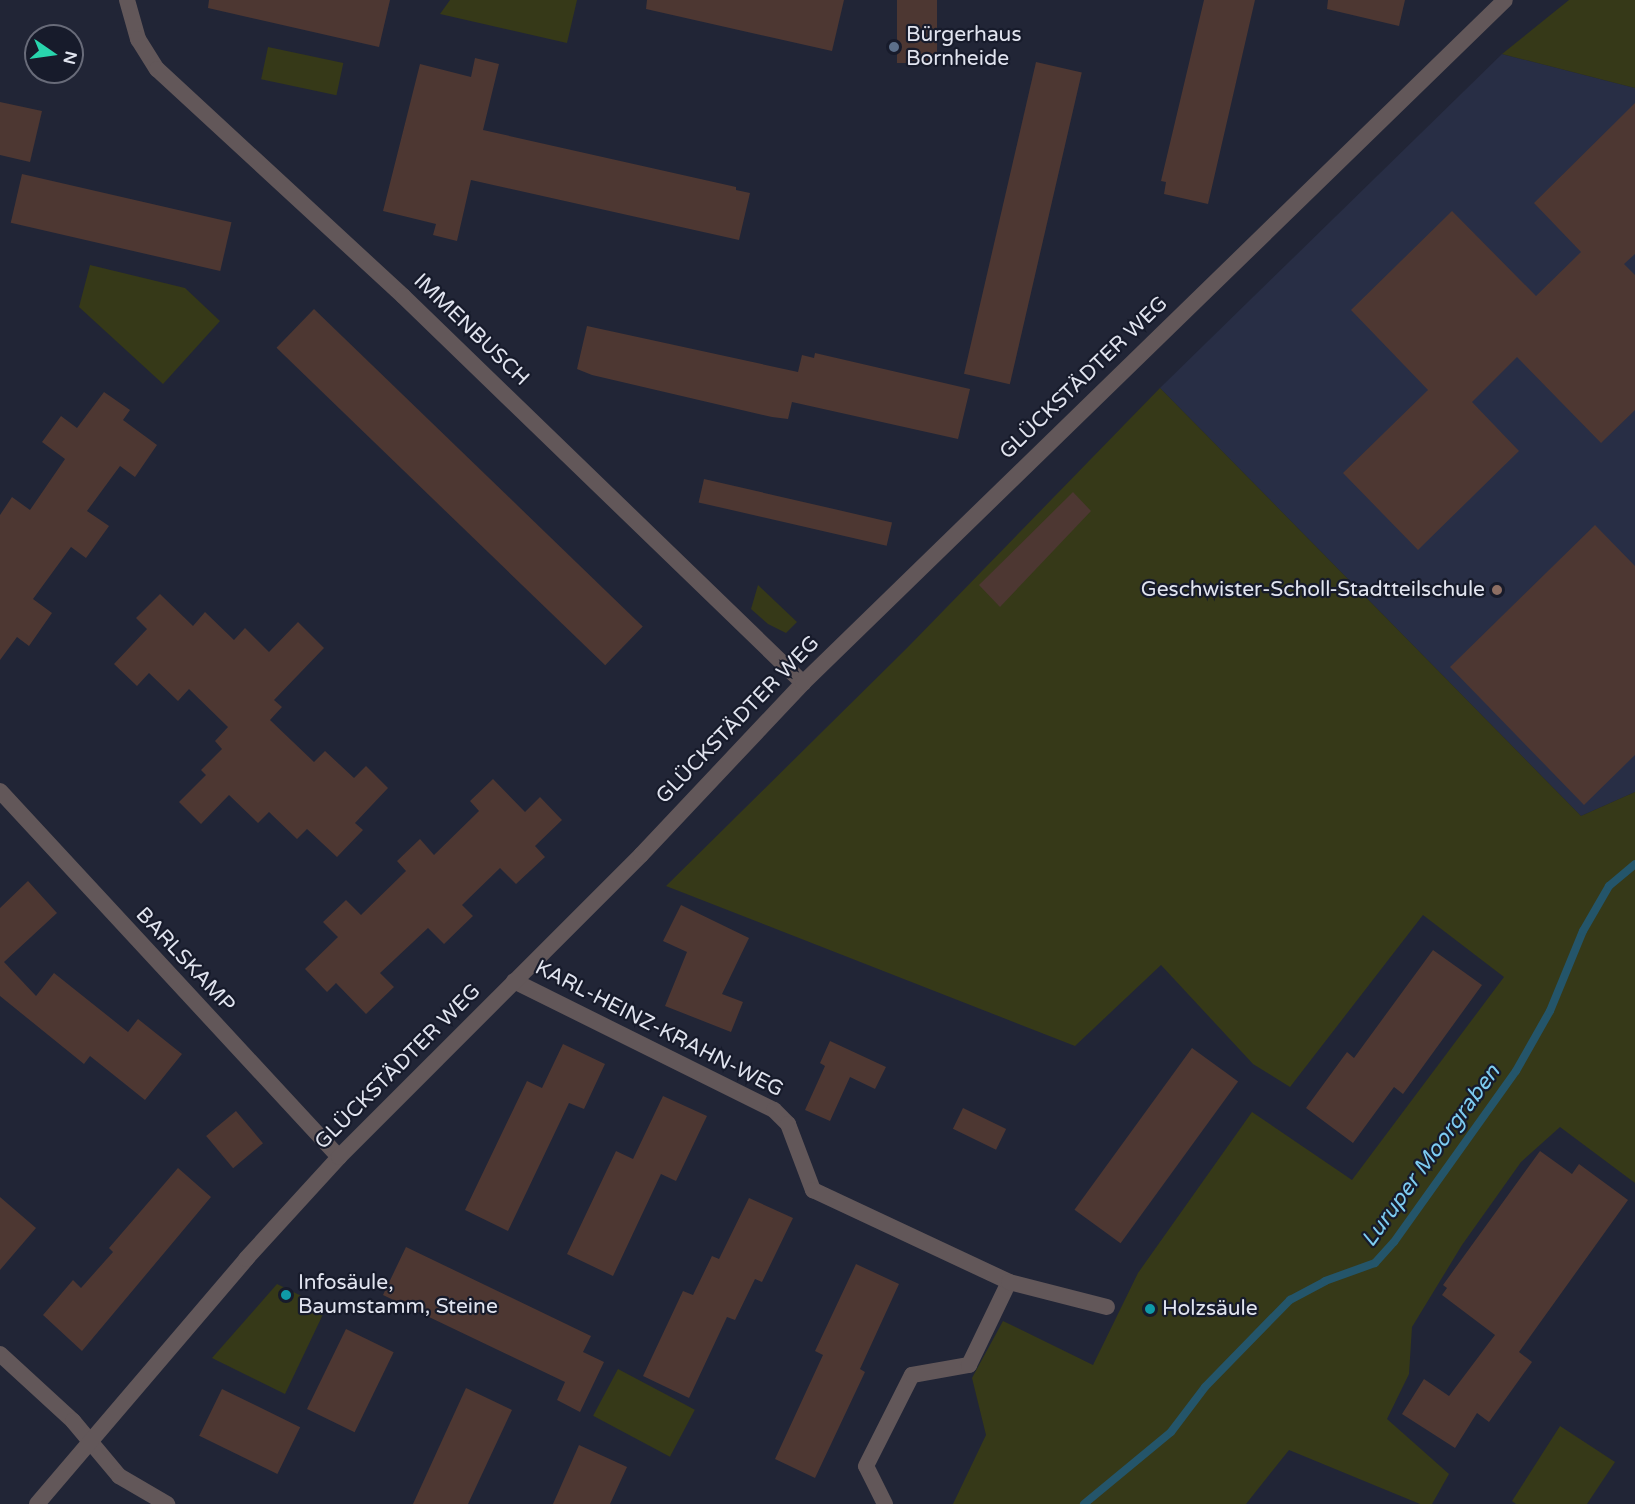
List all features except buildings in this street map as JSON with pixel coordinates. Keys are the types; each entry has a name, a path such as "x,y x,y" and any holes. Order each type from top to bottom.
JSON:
{"street":[{"name":"IMMENBUSCH","path":"127,0 138,39 157,69 411,304 803,683"},
{"name":"GLÜCKSTÄDTER WEG","path":"37,1504 339,1157 514,981 803,683 1505,0"},
{"name":"BARLSKAMP","path":"0,791 339,1157"},
{"name":"KARL-HEINZ-KRAHN-WEG","path":"514,981 774,1110 788,1124 813,1190 1009,1282 1107,1307"},
{"path":"885,1504 866,1466 912,1375 969,1365 1009,1282"},
{"path":"0,1354 90,1441 119,1476 167,1504"}],"shaded area":[{"name":"Geschwister-Scholl-Stadtteilschule","path":"1502,54 1635,88 1635,792 1581,816 1160,388"}],"green space":[{"path":"450,0 577,0 567,43 440,14"},
{"path":"1569,0 1635,0 1635,88 1502,54"},
{"path":"268,47 343,63 336,95 261,79"},
{"path":"90,265 185,288 220,321 163,384 79,307"},
{"path":"1160,388 1581,816 1635,792 1635,1183 1560,1127 1521,1162 1462,1245 1412,1327 1409,1374 1387,1419 1449,1474 1432,1504 1420,1504 1289,1450 1246,1504 953,1504 986,1435 972,1378 1003,1321 1093,1365 1138,1273 1252,1112 1352,1180 1504,977 1423,915 1290,1087 1253,1064 1161,965 1075,1046 666,886 907,648"},
{"path":"758,585 797,622 786,633 768,624 751,609"},
{"path":"277,1284 326,1308 285,1394 212,1358"},
{"path":"618,1369 695,1410 670,1457 593,1416"},
{"path":"1560,1426 1615,1462 1587,1504 1516,1504 1512,1501"}],"waterway":[{"name":"Luruper Moorgraben","path":"1084,1504 1171,1432 1205,1387 1290,1300 1325,1281 1375,1263 1394,1242 1516,1071 1550,1011 1583,931 1609,886 1635,864"}],"place":[{"name":"Bürgerhaus Bornheide","path":"894,47"},
{"name":"Geschwister-Scholl-Stadtteilschule","path":"1497,590"},
{"name":"Infosäule, Baumstamm, Steine","path":"286,1295"},
{"name":"Holzsäule","path":"1150,1309"}]}
